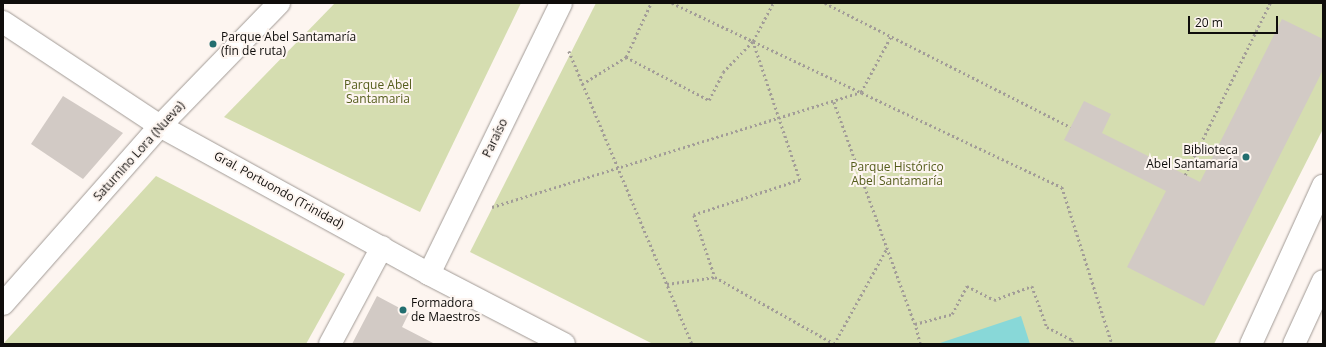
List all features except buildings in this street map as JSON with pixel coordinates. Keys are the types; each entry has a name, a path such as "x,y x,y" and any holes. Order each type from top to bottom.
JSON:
{"main road":[{"name":"Saturnino Lora (Nueva)","path":"3,304 160,126 279,3"},
{"name":"Paraíso","path":"429,274 558,10"},
{"name":"Gral. Portuondo (Trinidad)","path":"3,22 160,126 429,274 564,344"},
{"path":"1251,344 1323,186"},
{"path":"330,344 382,247"},
{"path":"1294,344 1323,281"}],"path":[{"path":"582,84 626,57 651,3"},
{"path":"672,3 1062,187 1112,344"},
{"path":"626,57 709,100 723,72 753,41 773,3"},
{"path":"825,3 1070,127"},
{"path":"1185,175 1270,3"},
{"path":"558,10 582,84 692,344"},
{"path":"457,216 834,102 862,92 891,36"},
{"path":"715,277 694,215 800,180 753,41"},
{"path":"834,102 915,324 920,344"},
{"path":"667,284 715,277 834,344 887,248"},
{"path":"915,324 952,314 967,286 994,300 1032,286 1047,327 1073,340 1071,344"}],"green space":[{"name":"Parque Abel Santamaria","path":"335,3 521,3 420,212 224,117"},
{"name":"Parque Histórico Abel Santamaría","path":"596,3 1323,3 1323,129 1214,344 653,344 470,252"},
{"path":"156,176 345,274 306,344 3,344"}],"water":[{"path":"1021,316 1030,344 940,344 940,343"}],"place":[{"name":"Parque Abel Santamaría (fin de ruta)","path":"213,44"},
{"name":"Biblioteca Abel Santamaría","path":"1246,157"},
{"name":"Formadora de Maestros","path":"403,310"}]}
